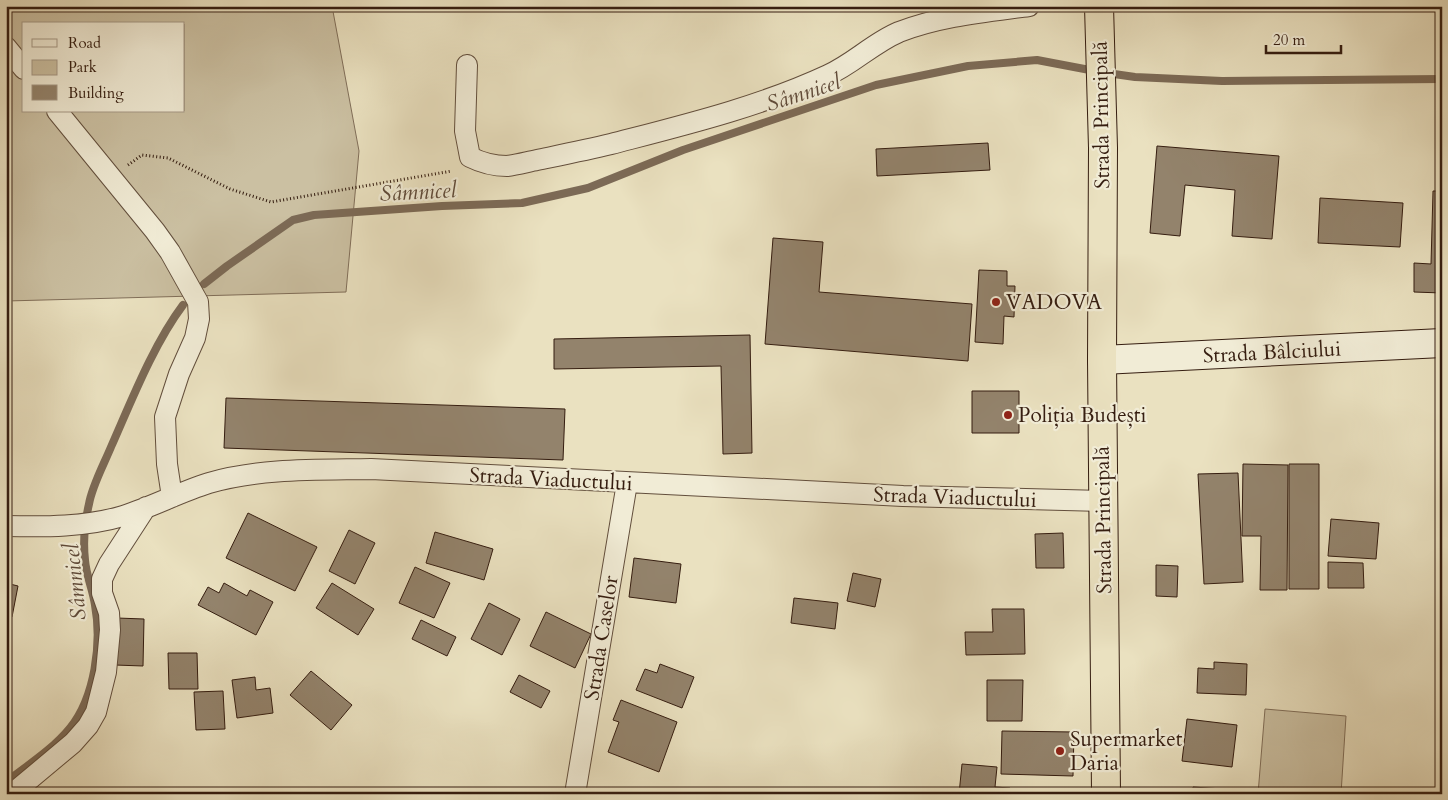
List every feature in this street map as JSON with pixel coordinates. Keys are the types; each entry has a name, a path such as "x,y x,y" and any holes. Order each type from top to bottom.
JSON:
{"highway":[{"name":"Strada Principală","path":"1098,6 1103,148 1102,360 1106,794"}],"main road":[{"name":"Strada Bâlciului","path":"1102,360 1442,342"}],"street":[{"path":"467,65 465,131 470,157 483,163 507,166 583,151 748,106 797,89 830,74 897,33 921,25 953,17 1029,6"},
{"path":"6,47 22,67"},
{"path":"58,112 170,252 198,302 199,319 195,338 179,374 165,417 167,464 172,497"},
{"name":"Strada Viaductului","path":"6,526 64,525 100,521 124,515 208,484 245,475 322,470 371,469 903,496 1103,501"},
{"name":"Strada Caselor","path":"575,794 627,483"},
{"path":"12,794 73,743 88,726 96,712 106,672 110,630 109,613 102,593 102,579 109,564 146,507"}],"path":[{"path":"111,176 142,156 168,158 230,189 270,202 460,170"}],"green space":[{"path":"6,6 332,6 359,151 346,292 6,301"},
{"path":"1265,709 1346,716 1341,794 1258,794"}],"building":[{"path":"988,143 990,170 877,176 876,149"},
{"path":"1157,146 1279,156 1272,239 1232,236 1235,190 1185,185 1180,236 1150,233"},
{"path":"1433,191 1442,191 1442,293 1414,292 1414,263 1431,264"},
{"path":"1320,198 1403,203 1400,247 1318,243"},
{"path":"773,238 823,242 819,292 972,304 968,361 765,344"},
{"path":"979,270 1007,271 1007,286 1015,286 1014,317 1004,316 1003,344 975,342"},
{"path":"750,335 752,453 723,454 721,366 554,369 554,339"},
{"path":"972,391 1019,391 1019,433 972,433"},
{"path":"226,398 565,409 563,460 224,448"},
{"path":"1243,464 1288,465 1287,590 1260,590 1261,536 1242,536"},
{"path":"1289,464 1319,464 1319,589 1289,589"},
{"path":"1238,473 1243,582 1204,584 1198,474"},
{"path":"248,513 317,547 295,591 226,558"},
{"path":"1331,519 1379,523 1376,559 1328,556"},
{"path":"349,530 375,543 355,584 329,571"},
{"path":"435,532 493,549 484,580 426,563"},
{"path":"1063,533 1064,568 1036,568 1035,534"},
{"path":"634,558 681,564 676,603 629,597"},
{"path":"1328,562 1363,563 1364,588 1328,588"},
{"path":"1156,565 1178,566 1177,597 1156,596"},
{"path":"415,567 450,583 434,618 399,603"},
{"path":"853,573 881,579 875,607 847,601"},
{"path":"6,583 18,586 12,617 6,616"},
{"path":"224,583 247,596 250,590 273,602 256,635 198,605 208,587 219,593"},
{"path":"332,583 374,609 358,635 316,608"},
{"path":"794,598 838,603 835,629 791,623"},
{"path":"489,603 520,619 502,655 471,639"},
{"path":"992,609 1024,609 1025,654 966,655 965,632 993,632"},
{"path":"546,612 591,634 575,668 530,646"},
{"path":"117,618 144,619 143,666 115,665"},
{"path":"421,620 456,637 447,656 412,639"},
{"path":"168,653 197,653 198,689 169,689"},
{"path":"1214,662 1247,664 1246,695 1197,693 1198,668 1214,669"},
{"path":"660,664 694,677 682,708 636,690 645,669 657,673"},
{"path":"311,671 352,705 331,730 290,695"},
{"path":"519,675 550,691 541,708 510,692"},
{"path":"255,677 256,690 270,688 273,713 237,718 232,680"},
{"path":"987,680 1023,680 1022,721 987,721"},
{"path":"223,691 225,729 196,730 194,692"},
{"path":"621,700 677,722 659,772 608,752 619,722 613,720"},
{"path":"1187,719 1237,725 1232,767 1182,761"},
{"path":"1002,731 1074,732 1073,776 1001,774"},
{"path":"962,764 997,767 995,787 1010,788 1009,794 959,794"},
{"path":"1193,787 1238,790 1238,794 1193,794"}],"waterway":[{"name":"Sâmnicel","path":"204,284 293,220 314,215 442,206 522,203 588,188 683,150 876,85 968,66 1037,60 1095,71"},
{"name":"Sâmnicel","path":"1107,73 1135,77 1222,81 1442,79"},
{"name":"Sâmnicel","path":"6,782 63,736 79,715 91,685 98,636 95,605 84,553 85,524 91,497 98,475 143,374 162,338 183,305"}],"place":[{"name":"VADOVA","path":"996,302"},
{"name":"Poliția Budești","path":"1008,415"},
{"name":"Supermarket Daria","path":"1060,751"}]}
